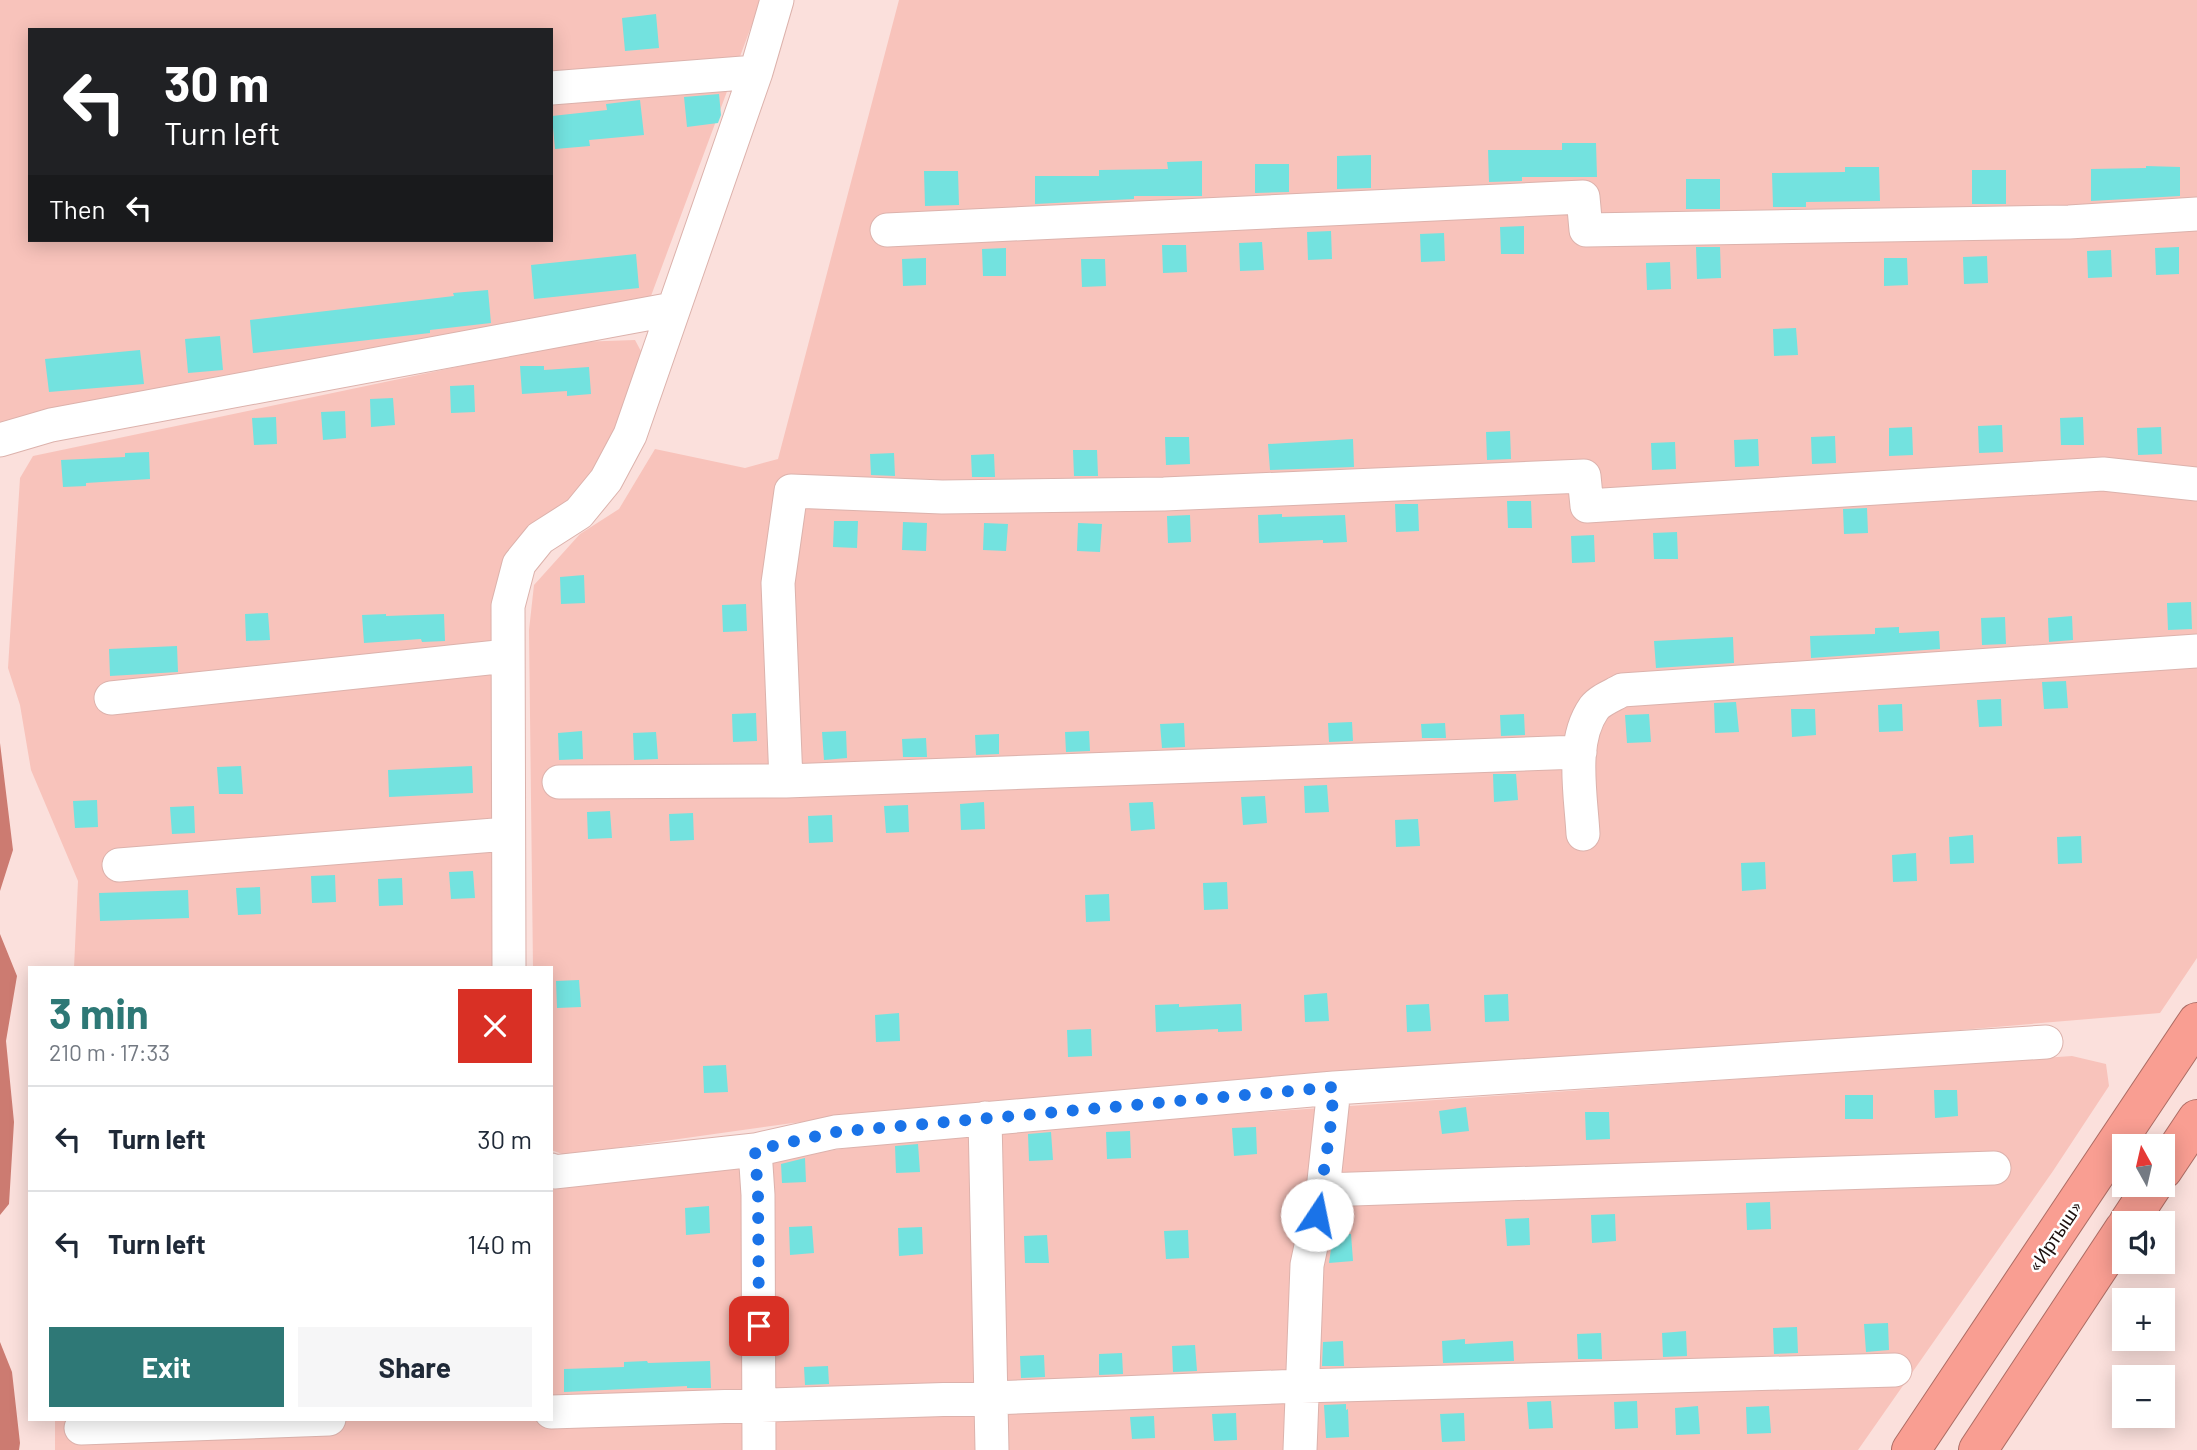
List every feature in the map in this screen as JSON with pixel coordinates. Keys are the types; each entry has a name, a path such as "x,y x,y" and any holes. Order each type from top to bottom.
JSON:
{"highway":[{"name":"«Иртыш»","path":"1911,1450 2197,1022"},
{"path":"2175,1152 2197,1119"},
{"path":"1978,1450 2112,1246"}],"street":[{"path":"509,966 508,606 519,564 540,538 579,513 606,480 631,435 756,72 777,0"},
{"path":"553,88 756,72"},
{"path":"887,230 1583,197 1586,230 2069,222 2197,214"},
{"path":"0,440 51,425 673,309"},
{"path":"786,781 778,583 791,491 942,497 1164,494 1584,476 1587,506 2103,474 2197,484"},
{"path":"1583,834 1580,752 1584,730 1595,706 1622,690 2197,651"},
{"path":"111,698 507,656"},
{"path":"559,782 786,781 1580,752"},
{"path":"119,865 507,834"},
{"path":"553,1171 755,1150 835,1132 1334,1087 2046,1042"},
{"path":"1300,1450 1307,1265 1323,1190 1334,1087"},
{"path":"985,1118 992,1450"},
{"path":"755,1150 758,1195 759,1450"},
{"path":"1323,1190 1994,1168"},
{"path":"553,1412 1301,1386 1895,1370"},
{"path":"81,1427 267,1421"}],"shaded area":[{"path":"0,0 761,0 648,304 0,430"},
{"path":"899,0 2197,0 2197,958 2160,1013 1594,1061 793,1123 565,1155 553,1151 553,966 533,966 529,630 534,585 580,534 619,509 655,449 745,468 778,459"},
{"path":"635,340 643,355 604,466 581,498 520,538 498,966 74,966 78,881 31,770 20,705 8,668 20,478 33,456 576,342"},
{"path":"0,743 13,850 0,891"},
{"path":"0,934 17,976 6,1041 14,1122 9,1204 0,1215"},
{"path":"2072,1056 2106,1064 2109,1086 2053,1171 1858,1450 55,1450 55,1421 553,1421 553,1190 876,1144 1176,1118"},
{"path":"0,1342 12,1372 19,1450 0,1450"}],"building":[{"path":"656,14 659,48 625,51 622,18"},
{"path":"719,94 721,115 718,123 687,127 684,97"},
{"path":"640,100 644,135 589,140 590,146 555,149 553,116 607,110 606,104"},
{"path":"1562,143 1596,143 1597,177 1522,177 1522,181 1489,182 1488,150 1562,150"},
{"path":"1371,155 1371,188 1337,189 1337,156"},
{"path":"1202,161 1202,196 1134,196 1134,199 1035,204 1035,176 1099,176 1099,170 1168,169 1167,162"},
{"path":"1255,164 1289,164 1289,192 1255,193"},
{"path":"1845,167 1879,167 1880,201 1806,202 1806,207 1773,207 1772,173 1845,172"},
{"path":"2180,167 2180,196 2091,201 2091,169"},
{"path":"1972,170 2006,170 2006,204 1972,204"},
{"path":"924,171 958,171 959,205 925,206"},
{"path":"1686,179 1720,179 1720,209 1686,209"},
{"path":"1524,226 1524,254 1501,254 1500,227"},
{"path":"1331,231 1332,259 1308,260 1307,232"},
{"path":"1444,233 1445,261 1421,262 1420,234"},
{"path":"1262,242 1264,270 1240,271 1239,243"},
{"path":"1162,245 1186,245 1187,272 1163,273"},
{"path":"1696,247 1720,247 1721,278 1697,279"},
{"path":"2179,247 2179,274 2156,275 2155,248"},
{"path":"1006,248 1006,276 983,276 982,249"},
{"path":"2111,250 2112,277 2088,278 2087,251"},
{"path":"636,254 639,288 534,299 531,265"},
{"path":"1987,256 1988,283 1964,284 1963,257"},
{"path":"926,258 926,285 903,286 902,259"},
{"path":"1884,258 1907,258 1908,285 1884,286"},
{"path":"1081,259 1105,259 1106,286 1082,287"},
{"path":"1670,262 1671,289 1647,290 1646,263"},
{"path":"488,290 491,323 430,330 430,333 253,353 250,320"},
{"path":"1796,328 1798,355 1774,356 1773,329"},
{"path":"220,336 223,370 188,373 185,339"},
{"path":"140,350 144,384 49,392 45,359"},
{"path":"520,366 544,366 544,370 589,367 591,394 567,396 567,391 522,394"},
{"path":"474,385 475,412 451,413 450,386"},
{"path":"393,398 395,425 371,427 370,399"},
{"path":"345,411 346,438 323,440 321,412"},
{"path":"276,417 277,444 254,445 252,418"},
{"path":"2083,417 2084,445 2061,445 2060,418"},
{"path":"2002,425 2003,452 1979,453 1978,426"},
{"path":"1912,427 1913,455 1889,456 1889,428"},
{"path":"2161,427 2162,454 2138,455 2137,428"},
{"path":"1510,431 1511,459 1487,460 1486,432"},
{"path":"1835,436 1836,463 1812,464 1811,437"},
{"path":"1165,437 1189,437 1190,464 1166,465"},
{"path":"1353,439 1354,467 1270,470 1268,444"},
{"path":"1758,439 1759,466 1735,467 1734,440"},
{"path":"1675,442 1676,469 1652,470 1651,443"},
{"path":"1073,450 1097,450 1098,476 1074,476"},
{"path":"149,452 150,479 63,487 61,460 125,457 125,453"},
{"path":"894,453 895,476 871,475 870,454"},
{"path":"994,454 995,477 972,477 971,455"},
{"path":"1507,501 1531,501 1532,528 1508,528"},
{"path":"1395,504 1418,504 1419,531 1396,532"},
{"path":"1867,508 1868,533 1844,534 1843,509"},
{"path":"1282,514 1282,517 1345,515 1347,542 1323,543 1323,540 1259,543 1258,515"},
{"path":"1190,515 1191,542 1168,543 1167,516"},
{"path":"834,521 858,521 857,548 833,547"},
{"path":"903,522 927,523 926,551 902,550"},
{"path":"984,523 1008,524 1006,551 983,550"},
{"path":"1078,523 1102,524 1100,552 1077,551"},
{"path":"1677,532 1678,559 1654,559 1653,533"},
{"path":"1594,535 1595,562 1572,563 1571,536"},
{"path":"584,575 585,603 561,604 560,577"},
{"path":"2191,602 2192,629 2168,630 2167,603"},
{"path":"746,604 747,631 723,632 722,605"},
{"path":"268,613 270,640 246,641 245,614"},
{"path":"444,614 445,641 422,642 421,639 364,643 362,615"},
{"path":"2072,616 2073,640 2049,642 2048,618"},
{"path":"2005,617 2006,644 1982,645 1981,618"},
{"path":"1899,627 1899,633 1939,631 1940,649 1811,658 1810,636 1875,634 1875,628"},
{"path":"1733,637 1734,663 1656,668 1654,641"},
{"path":"177,646 178,672 110,676 109,649"},
{"path":"2066,681 2068,708 2044,709 2042,682"},
{"path":"2001,699 2002,726 1979,727 1977,700"},
{"path":"1736,702 1739,732 1715,733 1714,703"},
{"path":"1902,704 1903,731 1879,732 1878,705"},
{"path":"1791,709 1815,709 1816,735 1792,737"},
{"path":"756,713 757,741 733,742 732,714"},
{"path":"1524,714 1525,735 1501,736 1500,715"},
{"path":"1649,714 1651,742 1627,743 1625,715"},
{"path":"1352,722 1353,741 1329,742 1328,723"},
{"path":"1184,723 1185,747 1162,748 1160,724"},
{"path":"1445,723 1446,738 1422,738 1421,724"},
{"path":"582,731 583,759 559,760 558,733"},
{"path":"846,731 847,758 824,760 822,732"},
{"path":"1089,731 1090,751 1066,752 1065,732"},
{"path":"656,732 658,759 634,760 633,733"},
{"path":"999,734 999,754 976,755 975,735"},
{"path":"926,738 927,757 903,757 902,739"},
{"path":"241,766 243,794 219,794 217,767"},
{"path":"472,766 473,793 389,797 388,770"},
{"path":"1493,774 1516,774 1518,800 1494,802"},
{"path":"1327,785 1329,812 1305,813 1304,786"},
{"path":"1265,796 1267,823 1243,825 1241,797"},
{"path":"97,800 98,827 75,828 73,801"},
{"path":"984,802 985,829 961,830 960,804"},
{"path":"1153,802 1155,829 1131,831 1129,803"},
{"path":"908,805 909,832 886,833 884,806"},
{"path":"194,806 195,833 172,834 170,807"},
{"path":"610,811 612,838 588,839 587,812"},
{"path":"693,813 694,840 670,841 669,814"},
{"path":"832,815 833,842 809,843 808,816"},
{"path":"1418,819 1420,846 1396,847 1395,820"},
{"path":"1973,835 1974,863 1950,864 1949,837"},
{"path":"2081,836 2082,863 2058,864 2057,837"},
{"path":"1916,853 1917,881 1893,882 1892,855"},
{"path":"1765,862 1766,889 1742,891 1741,863"},
{"path":"473,871 475,898 451,899 449,872"},
{"path":"335,875 336,902 312,903 311,876"},
{"path":"402,878 403,905 379,906 378,879"},
{"path":"1227,882 1228,909 1204,910 1203,883"},
{"path":"260,887 261,914 238,915 236,888"},
{"path":"188,890 189,918 100,921 99,893"},
{"path":"1109,894 1110,921 1086,922 1085,895"},
{"path":"579,980 581,1007 557,1008 556,981"},
{"path":"1327,993 1329,1021 1305,1022 1304,995"},
{"path":"1508,994 1509,1021 1485,1022 1484,995"},
{"path":"1179,1004 1179,1007 1241,1004 1242,1031 1218,1032 1218,1029 1156,1032 1155,1005"},
{"path":"1429,1004 1431,1031 1407,1032 1406,1005"},
{"path":"899,1013 900,1041 876,1042 875,1015"},
{"path":"1091,1029 1092,1056 1068,1057 1067,1030"},
{"path":"726,1065 728,1092 704,1093 703,1066"},
{"path":"1934,1090 1957,1090 1958,1116 1935,1118"},
{"path":"1845,1095 1873,1095 1873,1119 1845,1119"},
{"path":"1466,1107 1469,1131 1442,1134 1439,1111"},
{"path":"1585,1112 1609,1112 1610,1139 1586,1140"},
{"path":"1256,1127 1257,1154 1234,1156 1232,1128"},
{"path":"1130,1131 1131,1158 1107,1159 1106,1132"},
{"path":"1051,1132 1053,1160 1029,1161 1028,1134"},
{"path":"918,1144 920,1172 896,1173 895,1146"},
{"path":"805,1158 806,1182 782,1183 781,1164"},
{"path":"1770,1202 1771,1229 1747,1230 1746,1203"},
{"path":"709,1206 710,1233 686,1235 685,1208"},
{"path":"1615,1214 1616,1241 1592,1243 1591,1215"},
{"path":"1529,1218 1530,1245 1507,1246 1505,1219"},
{"path":"812,1226 814,1253 790,1255 789,1227"},
{"path":"922,1227 923,1254 899,1256 898,1228"},
{"path":"1188,1230 1189,1258 1166,1259 1164,1231"},
{"path":"1351,1234 1353,1261 1329,1263 1333,1235"},
{"path":"1047,1235 1049,1263 1025,1263 1024,1236"},
{"path":"1888,1323 1889,1350 1866,1352 1864,1324"},
{"path":"1797,1327 1798,1353 1774,1354 1773,1328"},
{"path":"1686,1331 1687,1356 1663,1357 1662,1333"},
{"path":"1601,1333 1602,1359 1578,1359 1577,1334"},
{"path":"1465,1339 1465,1344 1513,1341 1514,1361 1443,1363 1442,1341"},
{"path":"1343,1341 1344,1366 1322,1366 1323,1342"},
{"path":"1195,1345 1197,1371 1173,1372 1172,1346"},
{"path":"1122,1353 1123,1374 1099,1375 1099,1354"},
{"path":"1044,1355 1045,1377 1021,1378 1020,1356"},
{"path":"710,1361 711,1388 687,1386 564,1392 564,1369 624,1367 624,1362"},
{"path":"828,1366 829,1384 805,1385 804,1367"},
{"path":"1551,1401 1553,1428 1529,1429 1527,1402"},
{"path":"1637,1401 1638,1428 1615,1429 1614,1402"},
{"path":"1346,1404 1349,1437 1326,1438 1324,1405"},
{"path":"1698,1406 1700,1434 1676,1435 1675,1408"},
{"path":"1769,1406 1771,1433 1747,1434 1746,1407"},
{"path":"1236,1413 1237,1440 1214,1441 1212,1414"},
{"path":"1464,1413 1465,1441 1442,1442 1440,1414"},
{"path":"1154,1416 1155,1438 1132,1439 1130,1417"}],"route":[{"path":"759,1326 755,1150 835,1132 1334,1087 1323,1190 1317,1215"}]}
